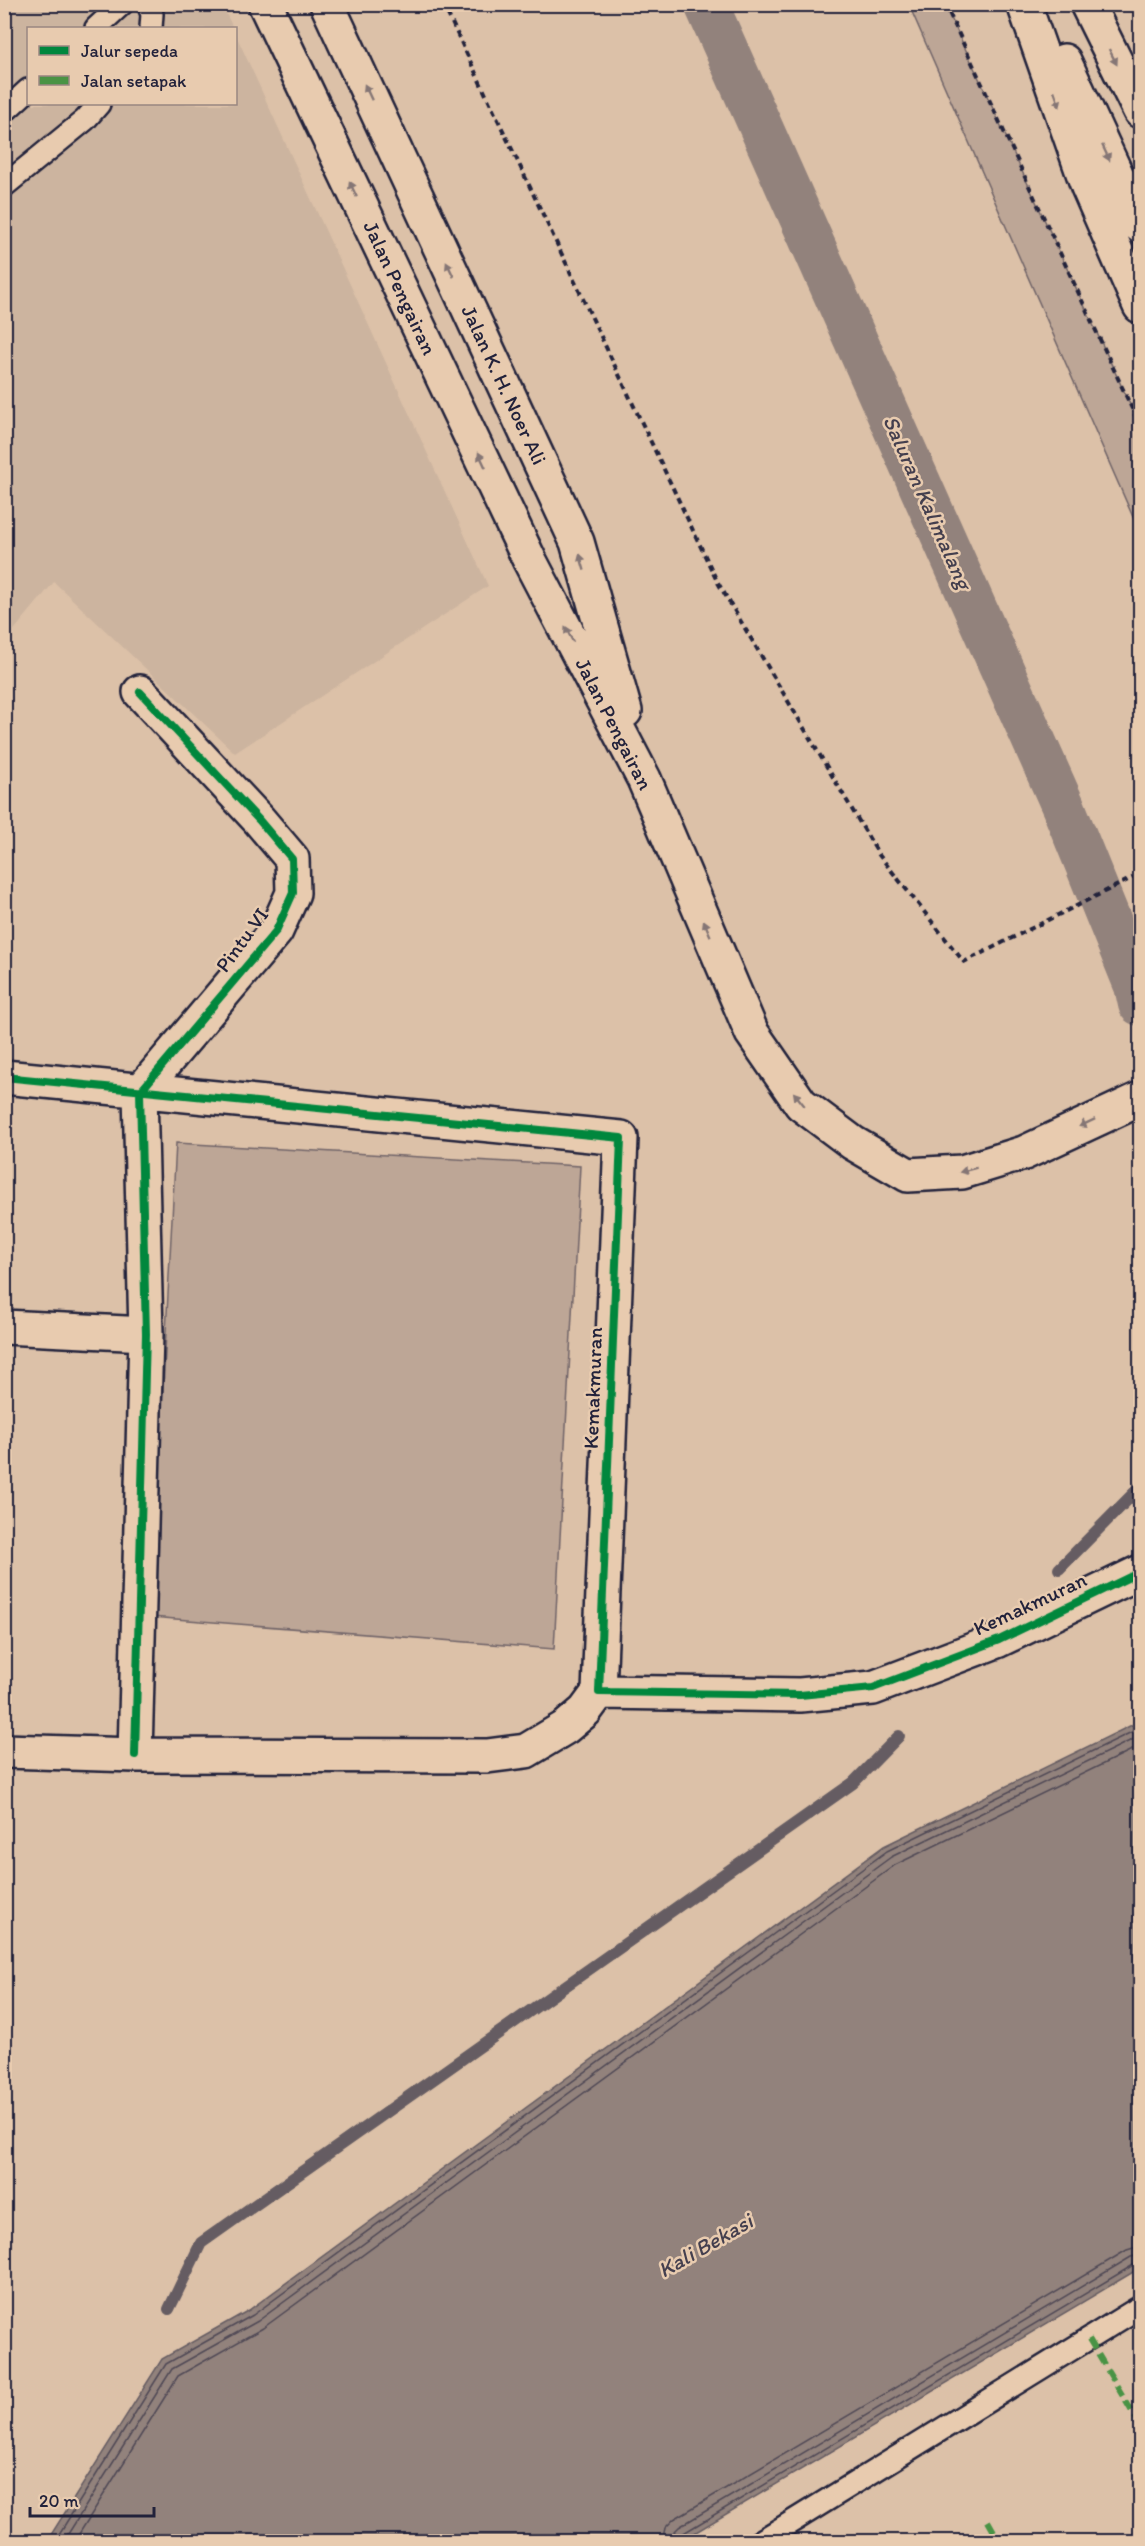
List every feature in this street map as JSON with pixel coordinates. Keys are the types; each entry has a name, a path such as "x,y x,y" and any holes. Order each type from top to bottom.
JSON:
{"main road":[{"name":"Jalan Pengairan","path":"265,4 530,561 644,780 752,1033 801,1104 853,1143 908,1175 962,1172 1024,1153 1140,1099"},
{"name":"Jalan K. H. Noer Ali","path":"327,4 577,542 644,780"},
{"path":"1024,4 1088,187 1140,306"},
{"path":"1039,4 1140,226"},
{"path":"1087,4 1140,111"},
{"name":"Pintu VI","path":"140,692 259,820 292,859 293,893 276,931 140,1092"},
{"name":"Kemakmuran","path":"4,1077 621,1138 599,1692 800,1695 873,1688 999,1640 1140,1572"},
{"path":"135,1755 146,1334 140,1092"},
{"path":"4,1327 146,1334"},
{"path":"4,1752 135,1755 487,1756 526,1751 566,1727 585,1711 599,1692"}],"lane":[{"path":"97,27 122,4"},
{"path":"148,4 152,14 151,27"},
{"path":"4,112 27,91"},
{"path":"4,186 85,120 98,105"},
{"path":"759,2541 1140,2307"}],"path":[{"path":"443,4 717,581 879,855 964,962 1140,874"},
{"path":"945,4 1140,426"}],"shaded area":[{"path":"5,5 222,5 233,27 27,27 27,105 237,105 237,37 488,586 235,753 54,582 5,641"},
{"path":"909,5 945,5 1140,426 1140,533"},
{"path":"176,1143 580,1166 554,1649 151,1617"}],"water":[{"name":"Kali Bekasi","path":"1140,1721 1140,2268 681,2541 47,2541 162,2359 249,2310 884,1846"}],"waterway":[{"name":"Saluran Kalimalang","path":"706,4 1063,806 1136,986 1140,1004"},
{"path":"1059,1569 1140,1487"},
{"path":"169,2309 201,2243 853,1783 899,1736"}],"marked path":[{"path":"1089,2339 1140,2425"},
{"path":"988,2521 1000,2542"}],"cycle path":[{"path":"135,1755 146,1334 140,1092 276,931 293,893 292,859 259,820 140,692"},
{"path":"4,1077 621,1138 599,1692 800,1695 873,1688 999,1640 1140,1572"}]}
